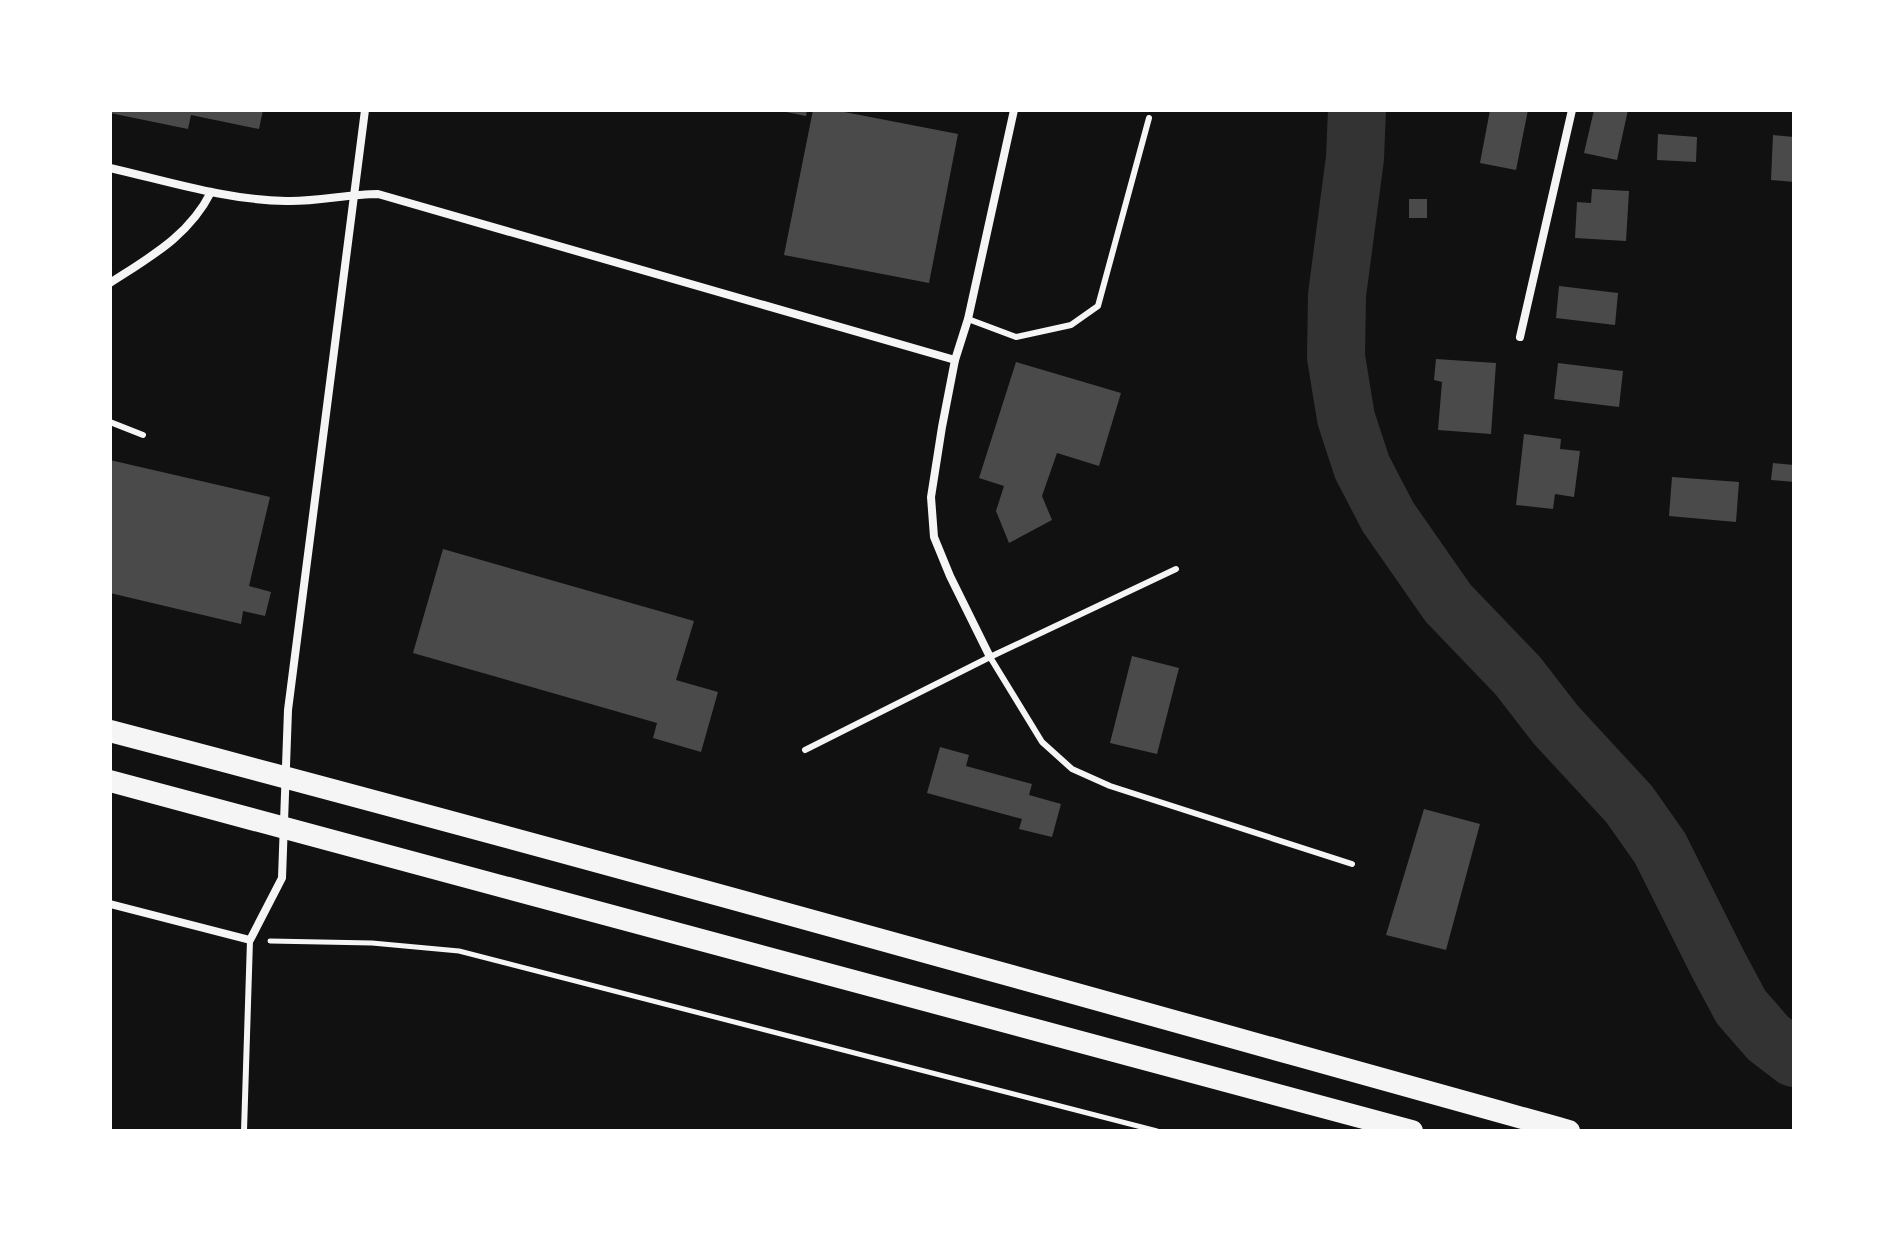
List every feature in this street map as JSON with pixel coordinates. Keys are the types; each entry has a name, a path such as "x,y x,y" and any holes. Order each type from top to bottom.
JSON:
{"highway":[{"path":"110,731 855,932 1569,1131"},
{"path":"110,781 1412,1131"}],"street":[{"path":"110,904 250,940 282,878 288,710 365,110"},
{"path":"990,657 934,537 931,497 955,360 968,319 1014,110"},
{"path":"1520,337 1572,110"},
{"path":"110,168 211,192 286,201 378,194 955,360"},
{"path":"110,283 172,241 196,218 211,192"}],"lane":[{"path":"968,319 1016,337 1071,325 1098,306 1149,118"},
{"path":"110,422 143,435"},
{"path":"805,750 990,657 1176,569"},
{"path":"990,657 1042,742 1072,769 1110,786 1352,864"},
{"path":"244,1131 250,940"}],"path":[{"path":"250,940 372,943 459,951 1157,1131"}],"building":[{"path":"110,110 263,110 259,129 191,115 188,129 110,113"},
{"path":"781,110 807,110 806,116"},
{"path":"813,110 834,110 958,134 929,283 784,255"},
{"path":"1490,110 1528,110 1516,170 1480,163"},
{"path":"1594,110 1628,110 1617,160 1584,153"},
{"path":"1658,134 1697,137 1696,162 1657,160"},
{"path":"1773,135 1794,137 1794,182 1771,180"},
{"path":"1592,189 1629,191 1626,241 1575,238 1577,202 1591,203"},
{"path":"1409,199 1427,199 1427,218 1409,218"},
{"path":"1559,286 1618,293 1615,325 1556,318"},
{"path":"1436,359 1496,363 1491,434 1438,430 1442,382 1434,380"},
{"path":"1016,362 1121,393 1099,466 1057,453 1042,496 1052,520 1009,543 996,511 1004,486 979,478"},
{"path":"1558,363 1623,371 1619,407 1554,399"},
{"path":"1524,434 1561,439 1560,449 1580,451 1574,497 1555,494 1553,509 1516,505"},
{"path":"110,460 270,497 249,586 271,592 265,616 243,611 241,624 110,593"},
{"path":"1773,463 1794,465 1794,482 1771,480"},
{"path":"1672,477 1739,482 1736,522 1669,516"},
{"path":"443,549 694,621 676,680 718,692 701,752 653,738 657,723 413,653"},
{"path":"1132,656 1179,668 1157,754 1110,743"},
{"path":"940,747 969,755 966,766 1032,784 1029,795 1061,804 1052,837 1019,829 1022,819 927,793"},
{"path":"1424,809 1480,824 1446,950 1386,935"}],"waterway":[{"path":"1357,110 1355,158 1337,295 1336,357 1346,418 1362,467 1388,517 1448,603 1518,676 1556,725 1629,804 1660,848 1741,1007 1768,1038 1794,1058"}]}
